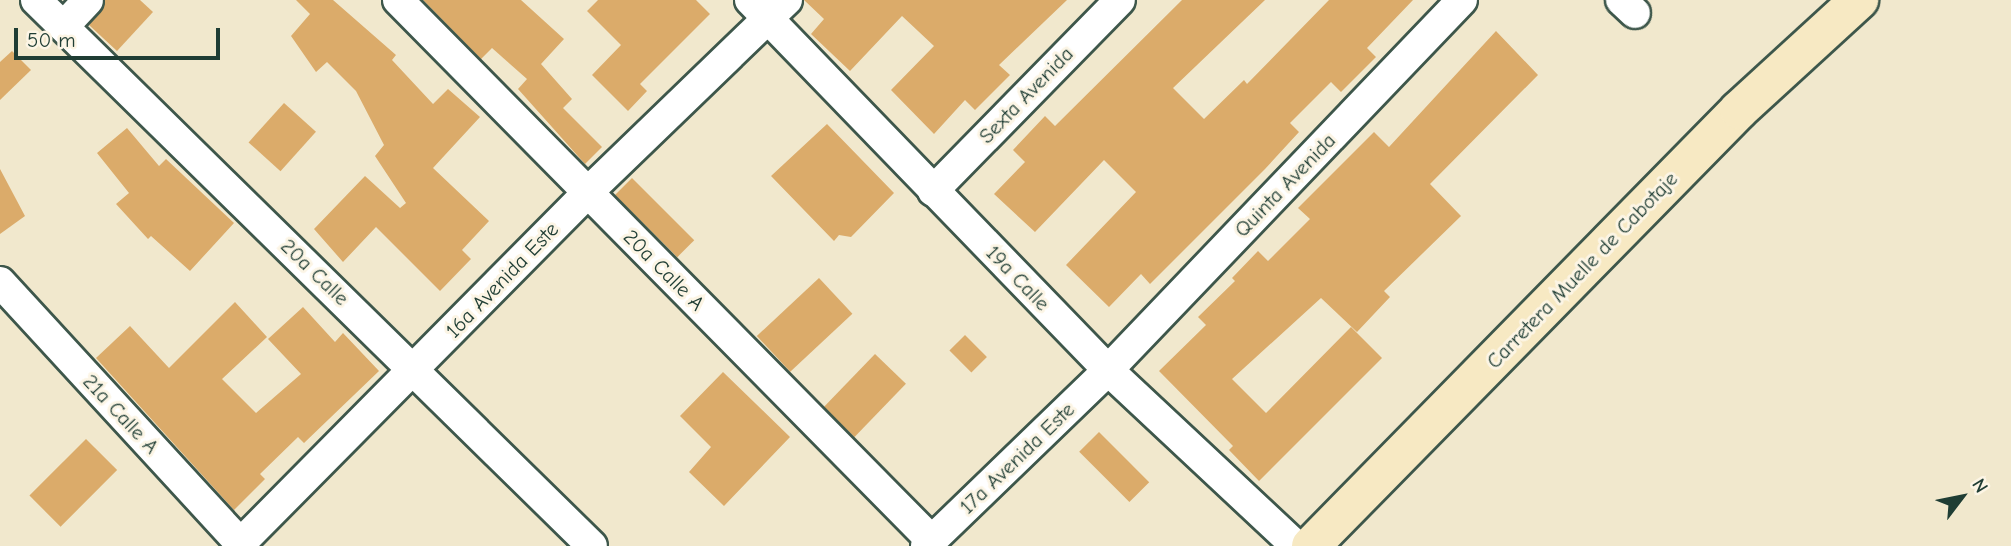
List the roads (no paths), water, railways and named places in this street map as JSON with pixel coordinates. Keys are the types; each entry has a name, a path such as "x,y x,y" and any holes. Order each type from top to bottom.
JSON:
{"main road":[{"name":"Carretera Muelle de Cabotaje","path":"1311,546 1739,110 1859,0"}],"street":[{"name":"20a Calle","path":"36,0 415,369 592,546"},
{"path":"64,26 88,0"},
{"name":"20a Calle A","path":"398,0 929,543"},
{"name":"Sexta Avenida","path":"933,191 1120,0"},
{"name":"Quinta Avenida","path":"1108,370 1462,0"},
{"name":"16a Avenida Este","path":"240,545 769,6"},
{"name":"19a Calle","path":"769,6 933,191 1108,370 1296,546"},
{"name":"21a Calle A","path":"0,282 240,545"},
{"name":"17a Avenida Este","path":"929,543 1108,370"}]}
